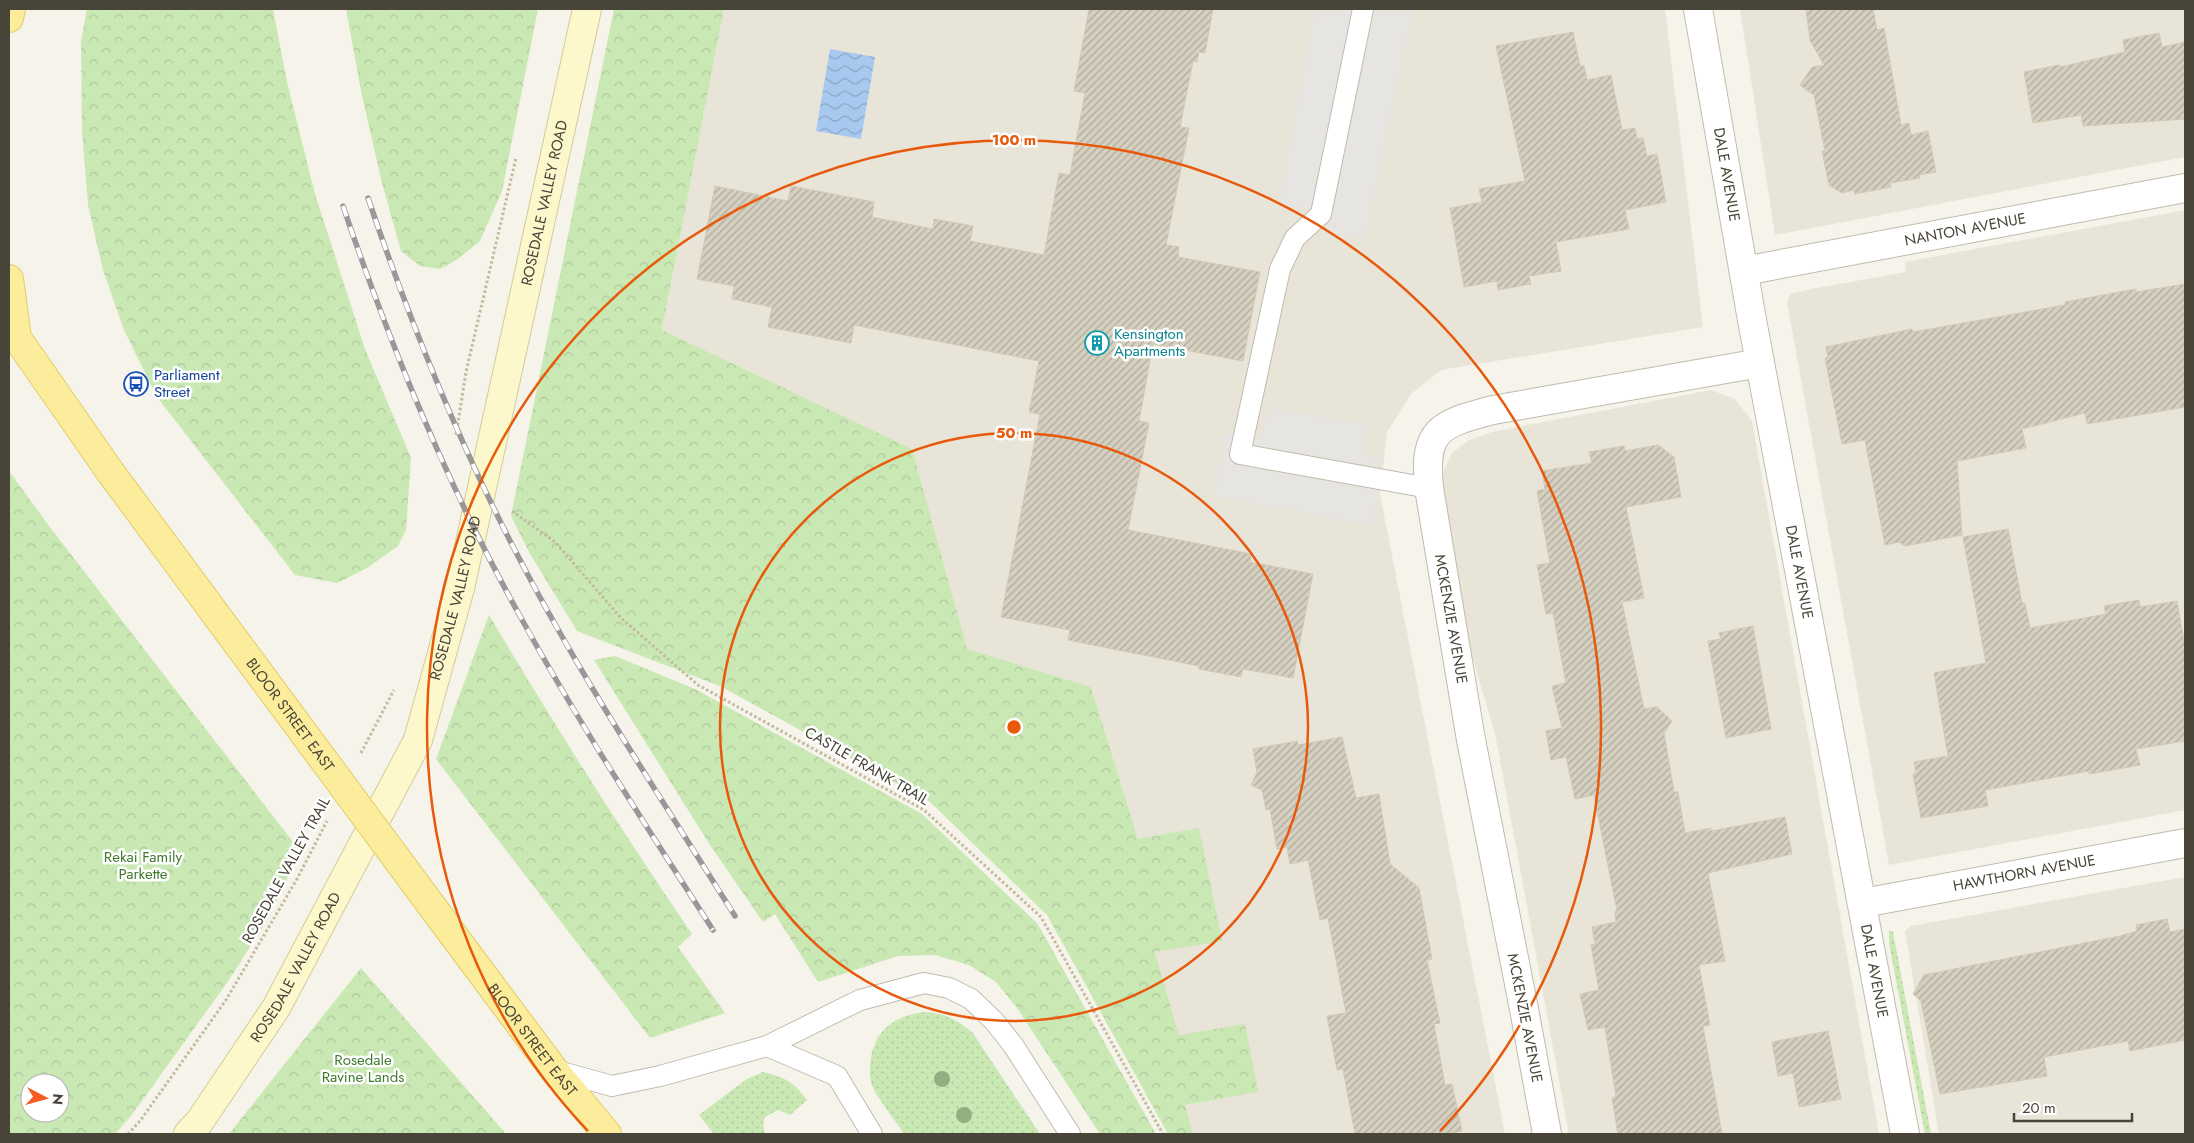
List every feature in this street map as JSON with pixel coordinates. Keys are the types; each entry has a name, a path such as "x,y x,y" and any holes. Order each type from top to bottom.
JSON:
{"main road":[{"path":"9,18 10,9"},
{"name":"BLOOR STREET EAST","path":"9,278 13,336 111,474 554,1070 607,1134"}],"street":[{"name":"ROSEDALE VALLEY ROAD","path":"188,1134 200,1121 276,1008 418,740 460,588 587,9"},
{"name":"DALE AVENUE","path":"1698,9 1760,362 1905,1134"},
{"name":"NANTON AVENUE","path":"1744,271 2185,188"},
{"name":"MCKENZIE AVENUE","path":"1547,1134 1471,740 1429,488 1427,465 1431,442 1440,429 1456,420 1493,410 1760,362"},
{"name":"HAWTHORN AVENUE","path":"1863,903 2185,843"}],"lane":[{"path":"1363,9 1321,214 1295,238 1280,269 1240,454 1429,488"},
{"path":"554,1070 612,1086 660,1076 767,1046 860,1000 924,983 949,988 971,999 994,1021 1013,1045 1070,1134"},
{"path":"767,1046 837,1076 872,1134"}],"path":[{"name":"CASTLE FRANK TRAIL","path":"482,490 555,542 621,618 698,685 924,810 1041,917 1163,1134"},
{"path":"358,759 398,682"},
{"name":"ROSEDALE VALLEY TRAIL","path":"128,1134 140,1121 226,1000 297,879 328,819"}],"shaded area":[{"path":"724,9 1665,9 1703,327 1441,370 1411,394 1387,432 1380,494 1505,1134 1193,1134 1185,1105 1258,1092 1179,1036 1155,951 1138,839 1091,687 966,650 911,449 662,330"},
{"path":"1315,9 1413,9 1365,238 1325,231 1328,213 1279,204"},
{"path":"1740,9 2185,9 2185,157 1775,235"},
{"path":"2185,210 2185,810 1889,865 1787,302 1791,294 1906,272 1905,262"},
{"path":"1711,390 1735,399 1752,421 1879,1134 1569,1134 1496,738 1469,645 1442,491 1444,470 1452,453 1469,440 1492,432"},
{"path":"1271,409 1367,425 1363,456 1381,458 1373,526 1215,496 1223,434 1259,438"},
{"path":"2185,877 2185,1134 1939,1134 1905,931 1911,926"}],"green space":[{"path":"87,9 273,9 287,82 315,194 365,349 411,458 406,530 398,546 367,568 337,583 295,575 157,397 124,330 103,270 88,205 82,130 81,41"},
{"path":"346,9 538,9 502,191 480,241 458,259 440,269 420,266 401,251 382,183 361,91"},
{"path":"614,9 724,9 662,330 912,449 967,649 1091,687 1138,839 1199,828 1222,941 1155,952 1179,1035 1245,1024 1258,1092 1185,1105 1193,1134 1168,1134 1047,915 930,802 722,687 577,631 529,552 511,516"},
{"name":"Rekai Family Parkette","path":"9,471 49,526 300,851 270,915 229,980 131,1116 115,1134 9,1134"},
{"path":"489,615 588,776 692,934 678,947 725,1013 650,1038 436,759"},
{"path":"615,656 695,689 922,814 1037,923 1156,1134 1100,1134 1017,1008 996,982 969,965 935,955 898,956 818,982 775,914 763,922 710,845 594,660"},
{"path":"1889,930 1893,932 1931,1134 1925,1134 1889,943"},
{"name":"Rosedale Ravine Lands","path":"361,968 506,1134 229,1134"},
{"path":"925,1012 950,1018 972,1032 1040,1134 904,1134 872,1085 870,1075 871,1058 878,1039 889,1025 905,1016"},
{"path":"763,1072 788,1081 807,1100 790,1115 778,1110 765,1117 763,1123 765,1134 714,1134 699,1115 747,1079"}],"water":[{"path":"830,49 875,57 861,139 816,131"}],"building":[{"name":"Kensington Apartments","path":"1089,9 1213,9 1205,53 1199,52 1197,62 1193,61 1180,127 1189,128 1166,245 1179,247 1178,257 1260,272 1243,361 1153,344 1139,421 1149,423 1128,530 1251,554 1250,562 1313,574 1293,678 1243,669 1241,677 1199,669 1199,666 1068,640 1070,630 1001,617 1040,414 1029,412 1039,361 854,325 851,343 768,327 772,307 732,299 734,286 697,279 715,186 788,201 791,186 874,202 872,217 933,229 934,219 973,226 970,241 1044,255 1059,173 1070,175 1085,93 1074,91"},
{"path":"1806,9 1873,9 1877,30 1884,28 1901,125 1909,123 1911,135 1928,131 1936,172 1919,175 1920,178 1890,183 1891,187 1855,194 1854,190 1842,193 1829,185 1822,151 1825,151 1814,95 1800,85 1812,67 1824,65 1810,40"},
{"path":"1573,32 1580,66 1584,66 1587,80 1611,75 1622,130 1635,128 1637,139 1643,138 1647,156 1657,154 1666,202 1625,210 1629,229 1556,242 1561,271 1529,276 1531,284 1498,290 1497,281 1464,287 1450,208 1482,202 1479,189 1525,181 1496,46"},
{"path":"2159,33 2162,47 2185,42 2185,119 2083,126 2081,115 2033,123 2024,72 2059,65 2060,67 2125,52 2123,40"},
{"path":"2185,284 2185,407 2087,424 2085,413 2022,429 2026,448 1957,461 1962,535 1905,546 1899,542 1885,545 1865,440 1842,444 1825,358 1828,357 1826,347 1912,329 1913,332 2065,305 2065,302 2136,289 2136,292"},
{"path":"1658,445 1674,457 1681,497 1626,507 1644,598 1622,602 1644,709 1657,707 1672,721 1664,733 1674,792 1678,792 1685,833 1711,828 1711,831 1785,817 1792,854 1708,873 1725,961 1699,965 1710,1025 1703,1026 1722,1134 1618,1134 1612,1098 1616,1097 1605,1027 1588,1030 1580,994 1599,990 1591,945 1595,944 1592,927 1616,922 1615,912 1617,911 1594,795 1575,799 1566,757 1551,760 1546,731 1562,728 1552,686 1566,683 1553,613 1546,614 1537,565 1550,563 1537,491 1545,489 1542,471 1592,463 1589,452 1624,446 1625,451"},
{"path":"2008,529 2022,603 2025,603 2030,628 2106,614 2104,606 2139,600 2140,607 2177,601 2185,647 2185,741 2136,749 2140,765 2089,774 2089,771 1985,790 1988,806 1921,818 1913,774 1916,773 1914,762 1948,756 1934,673 1986,663 1963,537"},
{"path":"1753,626 1771,729 1726,738 1708,641 1721,639 1719,633"},
{"path":"1342,737 1356,798 1379,794 1390,864 1419,888 1432,959 1427,960 1440,1023 1434,1024 1445,1085 1452,1084 1462,1131 1445,1134 1355,1134 1343,1069 1337,1070 1327,1016 1346,1013 1328,918 1320,920 1308,860 1290,864 1287,847 1277,849 1270,809 1266,810 1262,790 1251,785 1257,772 1253,749 1297,741 1298,745"},
{"path":"2167,919 2170,932 2185,929 2185,1040 2130,1051 2128,1041 2044,1057 2047,1076 1940,1094 1921,1001 1913,994 1924,975 2120,936 2137,931 2136,925"},
{"path":"1828,1031 1841,1099 1799,1107 1793,1073 1778,1076 1772,1042"}],"railway":[{"path":"368,198 436,381 455,426 519,558 596,694 735,916"},
{"path":"343,206 381,312 422,415 493,567 590,736 713,930"}],"place":[{"name":"Kensington Apartments","path":"1097,343"},
{"name":"Parliament Street","path":"136,384"}]}
